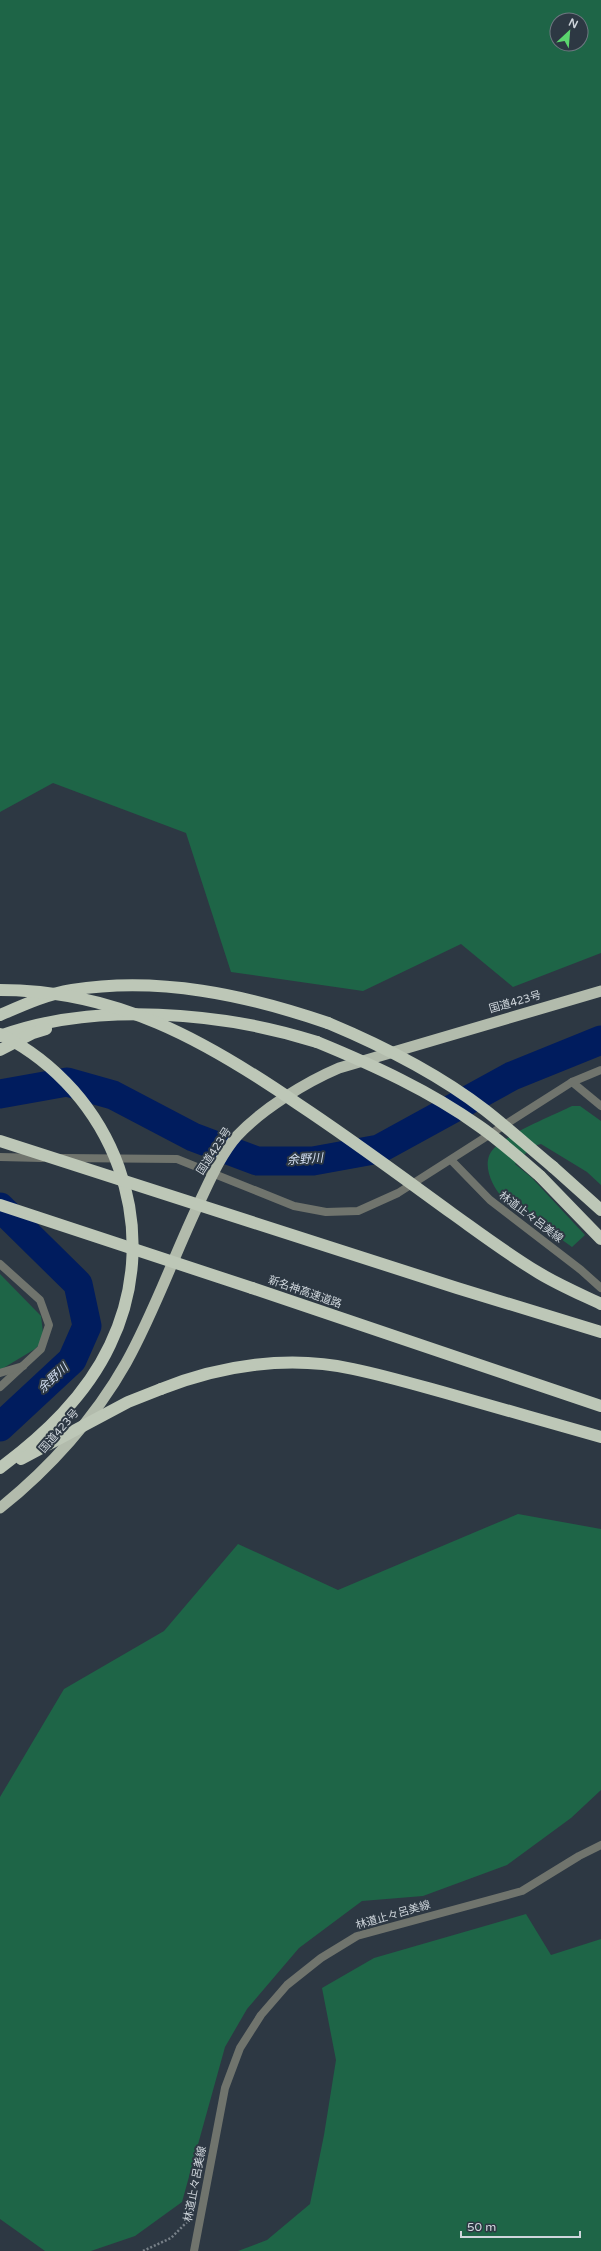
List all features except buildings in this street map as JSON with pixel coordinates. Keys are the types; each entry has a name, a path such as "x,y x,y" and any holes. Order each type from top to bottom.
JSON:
{"highway":[{"path":"0,1015 30,1002 70,990 104,986 143,986 182,988 228,995 258,1001 328,1023 409,1060 485,1109 601,1210"},
{"path":"0,990 41,992 88,999 155,1020 196,1040 243,1066 326,1122 510,1254 539,1273 601,1304"},
{"name":"国道423号","path":"0,1508 24,1489 53,1459 103,1401 126,1363 157,1301 187,1229 213,1174 237,1136 266,1112 311,1080 339,1068 601,992"},
{"path":"0,1035 24,1027 57,1019 93,1015 144,1014 249,1024 282,1031 317,1042 397,1077 438,1100 479,1126 540,1176 601,1240"},
{"path":"0,1050 33,1033 93,1015"},
{"path":"0,1035 41,1059 63,1078 82,1099 99,1124 119,1171 126,1196 133,1237 129,1285 121,1318 110,1346 94,1374 75,1400 50,1426 24,1450 0,1469"},
{"path":"0,1140 457,1288 601,1332"},
{"name":"新名神高速道路","path":"0,1205 252,1288 601,1406"},
{"path":"0,1469 128,1402 188,1378 263,1363 305,1364 352,1368 601,1437"}],"street":[{"path":"0,1157 177,1159 294,1206 326,1212 358,1211 398,1193 572,1082 601,1070"},
{"path":"572,1082 601,1106"},
{"name":"林道止々呂美線","path":"451,1160 490,1200 581,1270 601,1288"},
{"path":"0,1264 40,1300 49,1325 41,1349 0,1387"},
{"path":"0,1373 24,1365"},
{"name":"林道止々呂美線","path":"194,2251 224,2088 240,2048 261,2015 287,1984 321,1958 357,1936 522,1891 579,1856 601,1845"}],"path":[{"path":"143,2251 171,2238 201,2208"}],"green space":[{"path":"0,0 601,0 601,953 513,987 461,944 363,991 231,972 186,833 53,783 0,812"},
{"path":"572,1106 580,1106 601,1121 601,1185 587,1172 541,1144 533,1146 515,1164 532,1178 585,1235 572,1247 502,1197 492,1182 488,1170 488,1164 491,1152 505,1139 528,1126"},
{"path":"0,1274 41,1316 43,1333 40,1344 35,1349 0,1370"},
{"path":"518,1514 601,1529 601,1790 571,1818 507,1865 423,1896 362,1901 299,1948 247,2009 225,2047 182,2202 135,2236 91,2251 45,2251 0,2219 0,1797 64,1689 164,1631 238,1544 338,1590"},
{"path":"526,1914 551,1955 601,1939 601,2251 238,2251 267,2240 310,2204 324,2135 336,2060 322,1988 374,1958"}],"waterway":[{"name":"余野川","path":"0,1094 67,1082 113,1095 193,1137 257,1161 313,1161 379,1149 512,1076 601,1040"},
{"name":"余野川","path":"0,1207 78,1284 87,1326 72,1360 0,1427"}]}
